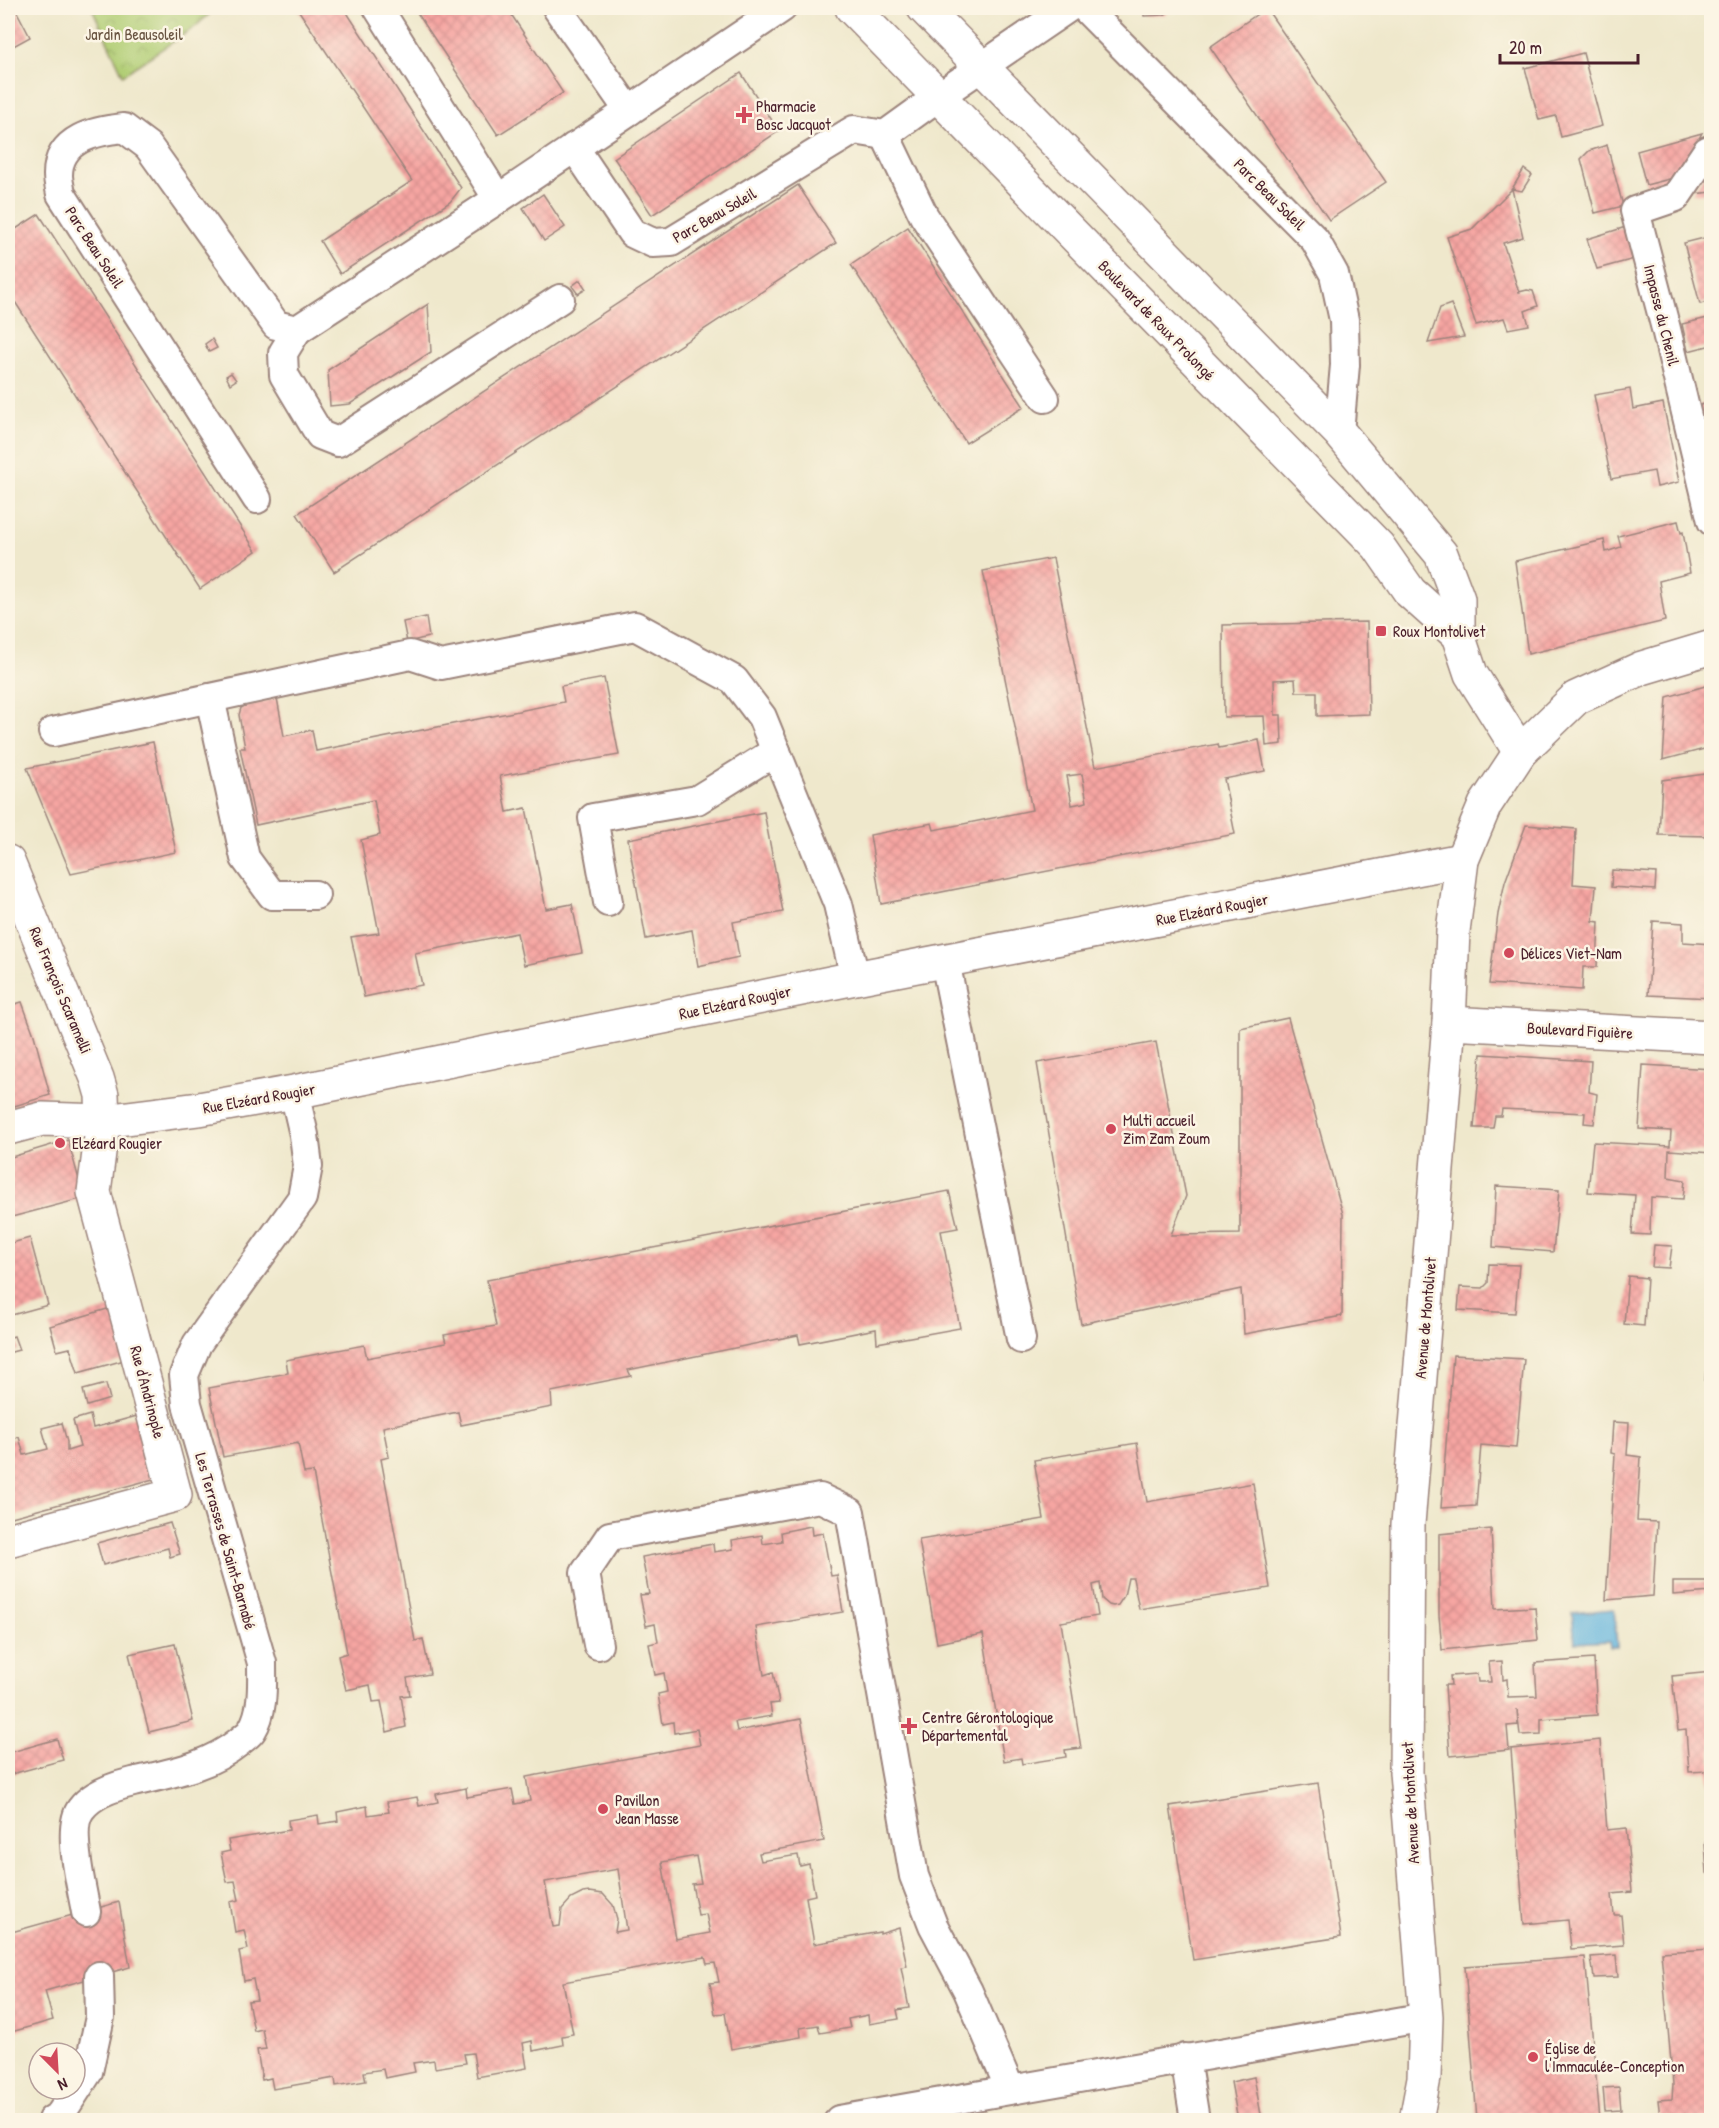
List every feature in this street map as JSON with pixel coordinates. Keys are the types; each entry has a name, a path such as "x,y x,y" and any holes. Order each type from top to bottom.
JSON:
{"street":[{"name":"Boulevard de Roux Prolongé","path":"852,8 1378,546 1410,592 1458,635"},
{"name":"Boulevard de Roux Prolongé","path":"924,8 1339,432 1441,554 1458,599 1458,635 1471,674 1521,752"},
{"name":"Avenue de Montolivet","path":"1416,2121 1424,2078 1426,2017 1406,1772 1408,1524 1449,1023 1453,930 1462,860 1485,805 1521,752 1576,698 1642,668 1712,647"},
{"name":"Rue Elzéard Rougier","path":"8,1128 42,1119 103,1121 199,1109 294,1092 855,978 1462,860"},
{"name":"Rue François Scaramelli","path":"8,862 97,1078 102,1095 103,1121"},
{"name":"Boulevard Figuière","path":"1449,1023 1712,1037"},
{"name":"Rue d'Andrinople","path":"8,1540 175,1495 94,1192 103,1121"}],"lane":[{"path":"378,8 498,199"},
{"path":"557,8 629,111"},
{"path":"560,299 338,441 320,435 284,375 283,353 297,330 498,199 782,8"},
{"path":"1045,398 924,216 885,135 1068,8"},
{"name":"Parc Beau Soleil","path":"1085,8 1315,240 1334,274 1344,320 1345,365 1339,432"},
{"name":"Parc Beau Soleil","path":"257,500 61,194 58,174 62,155 78,138 104,130 124,128 148,146 269,318 276,325 297,330"},
{"name":"Parc Beau Soleil","path":"574,147 632,233 653,243 671,242 854,130 885,135"},
{"name":"Impasse du Chenil","path":"1712,149 1707,151 1676,197 1635,211 1666,328 1712,521"},
{"path":"53,732 410,655 441,665 634,626 735,680 762,717 838,904 855,978"},
{"path":"210,699 245,858 272,896 315,895"},
{"path":"608,902 593,818 697,800 776,751"},
{"path":"945,961 1021,1339"},
{"name":"Les Terrasses de Saint-Barnabé","path":"86,1912 75,1848 80,1809 96,1796 120,1785 195,1767 224,1754 252,1731 262,1702 262,1663 187,1404 184,1375 197,1344 302,1198 308,1166 304,1135 294,1092"},
{"path":"598,1645 585,1573 610,1536 820,1498 850,1512 914,1876 933,1925 968,1991 1010,2089"},
{"path":"52,2121 60,2115 88,2072 100,2017 99,1976"},
{"path":"839,2121 1426,2017"},
{"path":"1185,2058 1195,2121"}],"green space":[{"name":"Jardin Beausoleil","path":"92,8 216,8 195,27 123,75"}],"water":[{"path":"1614,1609 1617,1647 1610,1647 1609,1641 1575,1643 1572,1613"}],"building":[{"path":"8,8 15,8 30,37 8,49"},
{"path":"297,8 344,8 461,188 450,202 340,274 320,241 412,181"},
{"path":"414,8 507,8 563,93 498,135"},
{"path":"1143,8 1175,8 1164,15 1144,16"},
{"path":"1266,8 1386,182 1329,220 1210,47"},
{"path":"1583,53 1602,126 1561,137 1556,116 1539,120 1525,68"},
{"path":"741,73 779,131 652,215 614,158"},
{"path":"1702,133 1677,177 1646,185 1637,151"},
{"path":"1607,145 1623,206 1595,213 1581,159 1589,151"},
{"path":"1710,165 1712,192 1692,194"},
{"path":"1524,169 1532,175 1522,191 1512,189"},
{"path":"798,185 836,243 334,572 297,514"},
{"path":"1512,189 1523,237 1503,243 1519,292 1533,291 1538,306 1525,311 1529,325 1508,329 1504,318 1476,325 1447,237 1472,229"},
{"path":"543,194 565,227 544,241 523,208"},
{"path":"39,214 256,551 200,589 8,291 8,234"},
{"path":"1629,226 1638,258 1597,269 1587,239"},
{"path":"908,227 1024,407 966,443 851,265"},
{"path":"1712,236 1712,301 1700,304 1684,243"},
{"path":"580,280 586,289 578,294 572,286"},
{"path":"428,304 431,352 350,404 330,406 328,370"},
{"path":"1451,304 1464,337 1428,343 1440,308"},
{"path":"1712,317 1712,345 1688,351 1682,324"},
{"path":"212,339 217,348 209,352 205,344"},
{"path":"231,373 236,380 230,384 226,376"},
{"path":"1630,389 1633,409 1663,403 1679,482 1657,487 1654,471 1611,479 1594,395"},
{"path":"1712,402 1712,466 1692,407"},
{"path":"1678,521 1681,533 1683,532 1690,573 1659,581 1665,621 1528,654 1515,561 1604,540 1606,552 1621,547 1618,536"},
{"path":"1053,558 1095,767 1218,744 1219,748 1259,740 1265,771 1224,779 1235,834 881,904 870,835 932,823 934,830 1032,810 983,571","holes":["1082,774 1087,802 1072,805 1067,776"]},
{"path":"426,617 429,637 407,642 403,622"},
{"path":"1367,622 1369,714 1317,716 1317,692 1296,692 1295,679 1274,680 1275,715 1281,715 1282,744 1266,746 1264,716 1224,717 1223,625"},
{"path":"604,678 619,755 500,776 507,812 526,808 546,909 572,904 582,953 524,965 517,933 415,953 422,985 364,997 351,937 379,933 361,840 380,835 374,800 256,825 240,748 245,748 239,715 241,708 277,698 284,736 312,730 316,751 564,702 561,686"},
{"path":"1712,684 1712,747 1663,760 1667,697"},
{"path":"153,742 176,852 71,874 27,768"},
{"path":"1712,773 1712,836 1659,835 1662,780"},
{"path":"764,812 783,912 733,922 739,957 698,966 692,930 646,939 628,839"},
{"path":"1526,825 1576,829 1573,884 1596,886 1593,921 1599,922 1597,967 1583,967 1582,990 1489,984 1498,914 1505,882"},
{"path":"1612,870 1656,873 1655,890 1611,887"},
{"path":"1653,921 1683,923 1683,942 1712,944 1712,998 1648,995"},
{"path":"22,1002 34,1035 50,1095 8,1108 8,1006"},
{"name":"Multi accueil Zim Zam Zoum","path":"1288,1018 1343,1214 1342,1316 1244,1334 1241,1289 1081,1324 1037,1063 1156,1042 1186,1196 1171,1235 1240,1234 1240,1028"},
{"path":"1481,1054 1591,1061 1589,1092 1597,1094 1594,1124 1584,1123 1585,1113 1502,1109 1501,1116 1495,1116 1493,1128 1474,1128"},
{"path":"1643,1065 1712,1069 1712,1153 1669,1150 1668,1177 1685,1180 1683,1199 1651,1197 1650,1235 1632,1234 1635,1195 1588,1192 1593,1142 1670,1146 1671,1131 1639,1129"},
{"path":"68,1140 84,1198 8,1218 8,1158"},
{"path":"1496,1186 1559,1190 1553,1252 1493,1247"},
{"path":"949,1191 958,1228 941,1231 960,1328 877,1343 876,1329 800,1344 798,1335 628,1370 631,1376 551,1392 552,1407 461,1425 458,1412 383,1427 389,1457 381,1459 415,1641 423,1639 430,1674 407,1678 410,1695 401,1696 406,1727 387,1732 381,1701 373,1702 370,1685 346,1690 338,1656 347,1653 313,1472 304,1473 298,1443 223,1457 209,1388 288,1373 286,1360 364,1345 367,1358 446,1343 444,1335 496,1326 487,1280"},
{"path":"30,1238 48,1305 8,1316 8,1244"},
{"path":"1654,1245 1672,1246 1669,1268 1652,1267"},
{"path":"1489,1264 1519,1265 1515,1313 1458,1310 1460,1287 1483,1288 1488,1283"},
{"path":"1628,1276 1647,1278 1644,1326 1624,1324"},
{"path":"114,1307 128,1359 78,1373 70,1348 57,1351 50,1326"},
{"path":"14,1336 19,1350 8,1353 8,1338"},
{"path":"1707,1353 1712,1353 1712,1381 1705,1381"},
{"path":"1453,1355 1524,1359 1516,1448 1481,1445 1476,1506 1441,1508"},
{"path":"106,1384 110,1399 87,1406 83,1390"},
{"path":"90,1415 93,1428 137,1416 157,1478 8,1518 8,1440 19,1437 24,1455 48,1449 42,1428 62,1423 67,1451 80,1447 73,1420"},
{"path":"1613,1422 1629,1423 1627,1455 1641,1457 1637,1521 1657,1522 1653,1596 1606,1600 1615,1454 1611,1453"},
{"path":"1137,1443 1147,1502 1253,1483 1270,1588 1139,1609 1133,1578 1128,1578 1124,1596 1118,1605 1113,1606 1102,1599 1100,1583 1093,1585 1098,1616 1061,1622 1081,1748 1065,1750 1066,1757 1022,1764 1021,1758 1004,1761 983,1634 937,1643 919,1540 1044,1519 1034,1460"},
{"path":"170,1523 180,1554 170,1557 168,1548 103,1565 97,1543"},
{"name":"Pavillon Jean Masse","path":"811,1526 812,1535 823,1533 831,1576 837,1575 843,1612 756,1627 764,1675 773,1672 779,1703 770,1704 772,1716 735,1722 737,1731 801,1719 824,1841 759,1853 761,1861 798,1855 800,1866 809,1864 815,1895 806,1897 814,1944 880,1932 880,1934 899,1928 907,1966 901,1967 909,2008 897,2010 899,2019 869,2024 868,2015 848,2019 850,2028 820,2033 818,2025 800,2028 801,2037 731,2049 725,2013 715,2014 710,1983 719,1982 715,1963 707,1964 705,1957 563,1982 573,2034 562,2036 563,2045 533,2051 532,2041 523,2043 527,2068 477,2077 473,2053 464,2054 466,2063 435,2068 434,2060 413,2063 415,2072 385,2078 383,2069 364,2072 366,2081 336,2086 335,2078 273,2089 271,2078 262,2080 257,2050 266,2049 262,2029 254,2031 248,2001 257,2000 253,1979 244,1981 239,1951 248,1949 244,1930 235,1932 230,1902 239,1900 235,1881 227,1882 221,1853 230,1851 228,1840 289,1830 288,1820 318,1815 319,1824 338,1821 337,1812 367,1806 368,1815 389,1812 387,1802 417,1797 419,1806 438,1802 436,1794 466,1788 467,1797 512,1789 515,1804 530,1801 526,1777 700,1745 697,1729 674,1733 673,1722 663,1724 658,1694 667,1692 664,1673 655,1675 649,1644 658,1642 655,1624 646,1626 640,1595 649,1594 642,1557 713,1544 714,1552 733,1549 732,1540 762,1535 763,1544 782,1541 781,1532","holes":["696,1856 701,1883 692,1884 698,1915 706,1914 710,1933 676,1939 662,1862","618,1869 627,1930 615,1932 617,1919 613,1905 603,1894 590,1892 571,1899 562,1909 560,1926 553,1927 545,1882"]},
{"path":"1491,1529 1495,1609 1535,1607 1538,1640 1442,1650 1439,1615 1439,1534"},
{"path":"1673,1582 1711,1582 1712,1592 1673,1595"},
{"path":"175,1644 193,1721 149,1732 129,1654"},
{"path":"1594,1659 1597,1715 1541,1719 1541,1734 1520,1735 1517,1709 1518,1725 1507,1726 1509,1750 1450,1756 1445,1685 1451,1685 1450,1676 1477,1674 1478,1682 1491,1682 1489,1662 1502,1661 1503,1680 1507,1679 1508,1697 1537,1696 1535,1663"},
{"path":"1712,1672 1712,1793 1710,1793 1708,1771 1689,1772 1686,1730 1678,1731 1672,1676"},
{"path":"57,1739 63,1760 8,1775 8,1753"},
{"path":"1600,1740 1607,1830 1626,1828 1632,1892 1612,1894 1614,1915 1621,1915 1624,1945 1571,1949 1568,1920 1524,1924 1511,1749"},
{"path":"1318,1783 1341,1937 1193,1960 1170,1806"},
{"path":"1712,1842 1712,1877 1707,1873 1705,1843"},
{"path":"119,1902 130,1967 45,1991 53,2020 8,2033 8,1933"},
{"path":"1712,1949 1712,2120 1638,2120 1660,2117 1658,2100 1672,2099 1673,2084 1661,1952"},
{"path":"1616,1955 1618,1977 1594,1978 1591,1957"},
{"name":"Église de l'Immaculée-Conception","path":"1585,1957 1600,2120 1477,2120 1465,1966"},
{"path":"1254,2077 1262,2120 1238,2120 1231,2082"},
{"path":"1619,2087 1621,2110 1605,2111 1603,2088"}],"place":[{"name":"Pharmacie Bosc Jacquot","path":"744,115"},
{"name":"Roux Montolivet","path":"1381,631"},
{"name":"Délices Viet-Nam","path":"1509,953"},
{"name":"Multi accueil Zim Zam Zoum","path":"1111,1129"},
{"name":"Elzéard Rougier","path":"60,1143"},
{"name":"Centre Gérontologique Départemental","path":"909,1726"},
{"name":"Pavillon Jean Masse","path":"603,1809"},
{"name":"Église de l'Immaculée-Conception","path":"1533,2057"}]}
